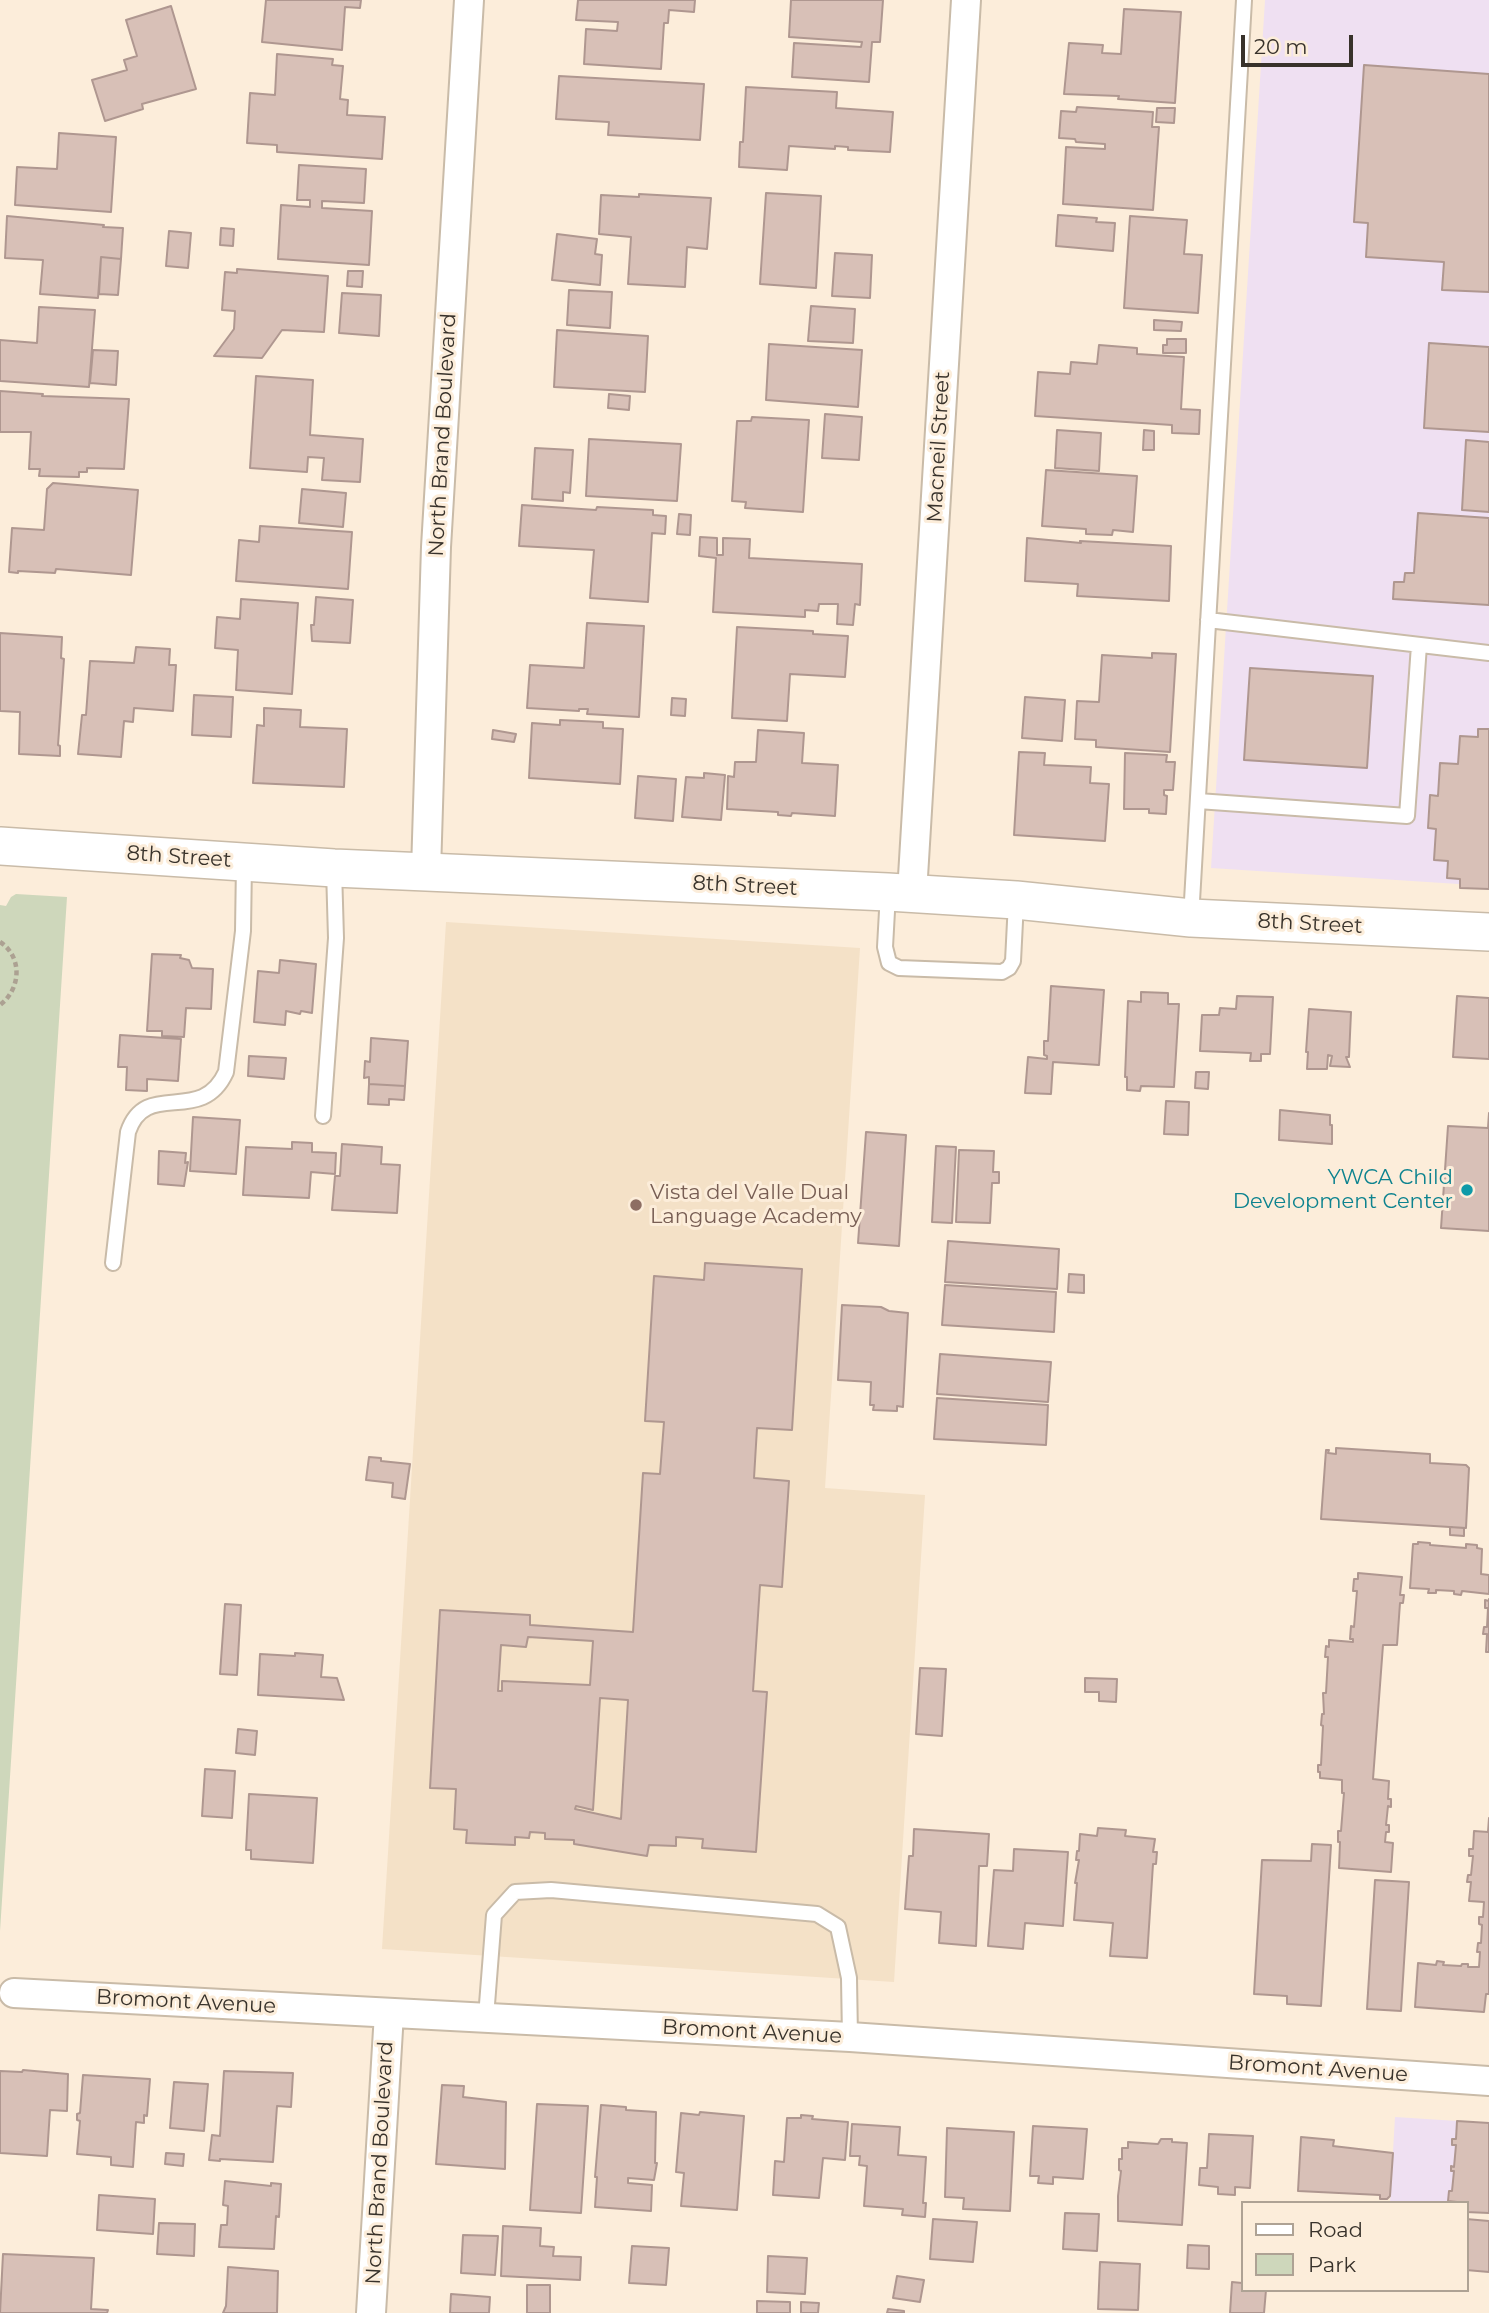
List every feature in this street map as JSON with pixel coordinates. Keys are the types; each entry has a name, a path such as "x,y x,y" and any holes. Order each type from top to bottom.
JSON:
{"street":[{"name":"North Brand Boulevard","path":"426,871 436,547 469,0"},
{"name":"Macneil Street","path":"900,893 966,0"},
{"name":"8th Street","path":"0,846 334,868 900,893 1016,900 1191,918 1489,932"},
{"name":"Bromont Avenue","path":"14,1993 850,2037 1489,2081"},
{"name":"North Brand Boulevard","path":"371,2313 389,2013"}],"lane":[{"path":"1191,918 1244,0"},
{"path":"1208,620 1489,653"},
{"path":"1198,801 1407,816 1419,645"},
{"path":"113,1263 131,1122 145,1107 153,1104 191,1102 208,1095 226,1072 243,931 244,861"},
{"path":"323,1116 335,938 334,868"},
{"path":"900,893 885,947 889,963 899,968 1002,972 1009,968 1013,961 1016,900"},
{"path":"486,2017 494,1915 515,1892 551,1890 817,1914 838,1927 849,1978 850,2037"}],"path":[{"path":"0,942 12,955 17,979 13,990 0,1005"}],"shaded area":[{"path":"1265,0 1489,0 1489,886 1211,868"},
{"name":"Vista del Valle Dual Language Academy","path":"446,922 860,948 825,1488 925,1495 894,1982 382,1949"},
{"path":"1395,2117 1489,2123 1489,2213 1468,2212 1468,2201 1390,2201"}],"green space":[{"path":"16,894 67,897 0,1931 0,905 6,906"}],"building":[{"path":"266,0 361,0 360,8 345,7 342,50 262,42"},
{"path":"578,0 695,0 694,12 669,10 668,23 664,23 661,69 584,64 586,29 617,31 618,22 576,20"},
{"path":"791,0 883,0 880,42 872,42 869,82 792,77 794,43 861,47 862,42 789,37"},
{"path":"171,6 196,89 142,104 143,109 105,121 92,80 127,70 124,60 137,56 126,20"},
{"path":"1124,9 1181,12 1175,103 1118,99 1119,96 1064,94 1069,43 1103,45 1102,53 1121,54"},
{"path":"277,54 333,59 332,65 343,66 340,99 348,100 347,115 385,117 382,159 277,152 277,145 247,143 250,93 275,95"},
{"path":"1364,65 1489,74 1489,292 1442,290 1444,262 1366,257 1368,223 1354,222"},
{"path":"559,76 704,84 700,140 608,135 609,122 556,119"},
{"path":"746,87 837,92 836,108 893,112 890,152 848,150 848,147 835,146 835,149 789,146 787,170 739,167"},
{"path":"1077,107 1153,112 1152,127 1159,127 1153,210 1063,204 1066,147 1105,149 1105,144 1059,138 1061,111 1076,112"},
{"path":"1157,108 1175,108 1174,123 1156,122"},
{"path":"59,133 116,137 111,212 15,205 17,167 57,169"},
{"path":"299,165 366,169 364,203 322,201 322,208 372,211 369,265 278,259 281,205 310,207 310,200 297,200"},
{"path":"766,193 821,196 816,288 760,284"},
{"path":"639,194 711,198 707,249 687,247 685,287 628,284 631,237 599,234 601,195 639,197"},
{"path":"1058,215 1097,218 1096,222 1115,223 1113,251 1056,246"},
{"path":"7,216 123,228 121,259 101,257 98,298 40,294 43,260 5,258"},
{"path":"1130,216 1187,220 1184,254 1202,255 1198,313 1124,308"},
{"path":"221,228 234,229 233,246 220,245"},
{"path":"169,231 191,233 188,268 166,266"},
{"path":"557,234 597,239 595,254 602,255 600,285 552,280"},
{"path":"835,253 872,255 870,298 832,296"},
{"path":"101,257 121,259 118,295 99,294"},
{"path":"237,269 328,276 324,332 282,330 262,358 214,356 234,329 235,311 222,310 225,272 237,273"},
{"path":"348,271 363,271 362,287 347,286"},
{"path":"569,290 612,292 610,328 567,325"},
{"path":"342,293 381,295 379,336 339,333"},
{"path":"811,306 855,309 853,343 808,341"},
{"path":"39,307 95,310 89,387 0,381 0,340 37,343"},
{"path":"1154,320 1182,322 1181,331 1154,330"},
{"path":"557,330 648,336 645,392 554,387"},
{"path":"1167,339 1186,339 1186,353 1163,353 1163,345 1167,345"},
{"path":"1429,343 1489,347 1489,432 1424,428"},
{"path":"769,344 862,350 858,407 766,400"},
{"path":"1099,345 1137,348 1137,354 1184,357 1181,409 1200,410 1199,434 1172,433 1172,425 1035,416 1038,372 1070,374 1071,362 1097,364"},
{"path":"93,350 118,351 116,385 90,383"},
{"path":"256,376 313,380 310,435 363,439 360,482 322,480 324,458 308,457 307,472 250,468"},
{"path":"0,391 43,394 42,396 129,399 124,469 87,468 87,472 79,472 79,477 39,476 40,469 29,469 31,432 0,432"},
{"path":"609,394 630,396 629,410 608,408"},
{"path":"825,414 862,417 859,460 822,458"},
{"path":"752,417 809,420 803,512 745,508 746,502 732,501 737,421 751,421"},
{"path":"1057,430 1101,433 1099,471 1055,468"},
{"path":"1144,430 1154,431 1154,450 1143,450"},
{"path":"589,439 681,444 677,501 586,496"},
{"path":"1466,440 1489,442 1489,512 1462,510"},
{"path":"535,448 573,450 570,493 563,492 563,501 532,499"},
{"path":"1046,470 1137,476 1133,532 1113,530 1112,535 1086,534 1086,529 1042,526"},
{"path":"53,483 138,490 131,575 56,569 55,573 9,572 12,528 44,530 47,489"},
{"path":"302,489 346,493 343,527 299,523"},
{"path":"522,505 596,510 597,507 653,510 653,515 666,516 665,534 652,533 648,602 590,598 594,550 519,546"},
{"path":"1418,513 1489,518 1489,605 1393,599 1394,582 1404,582 1405,573 1414,573"},
{"path":"679,514 691,515 690,535 677,534"},
{"path":"260,526 352,532 348,589 236,581 239,540 259,542"},
{"path":"700,537 717,538 717,555 723,555 723,538 750,539 749,558 862,564 860,605 855,604 853,625 837,624 838,604 819,604 818,611 805,610 805,617 713,612 716,558 699,556"},
{"path":"1027,538 1171,546 1169,601 1077,596 1078,584 1025,581"},
{"path":"316,597 353,600 350,643 312,641 311,625 314,625"},
{"path":"241,599 298,603 292,694 236,690 238,650 215,648 217,617 240,619"},
{"path":"587,623 644,626 639,717 587,714 588,709 579,711 527,708 530,665 584,668"},
{"path":"737,627 813,631 813,634 848,636 845,677 790,674 787,721 732,718"},
{"path":"0,633 62,637 61,658 64,659 58,745 60,756 19,754 20,712 0,711"},
{"path":"136,647 170,649 169,665 176,665 173,711 134,708 133,722 124,721 121,757 78,754 82,715 86,715 90,661 134,663"},
{"path":"1152,653 1176,654 1170,752 1096,747 1096,740 1075,739 1077,701 1099,702 1102,655 1152,658"},
{"path":"1250,668 1373,676 1367,768 1244,760"},
{"path":"194,695 233,697 231,737 192,735"},
{"path":"1025,697 1065,700 1062,741 1022,738"},
{"path":"672,698 686,699 685,716 671,715"},
{"path":"264,708 301,710 300,727 347,729 344,787 253,783 257,725 264,726"},
{"path":"560,720 603,722 603,728 623,729 620,784 529,778 532,723 560,725"},
{"path":"1478,729 1489,729 1489,889 1460,888 1460,879 1447,878 1448,861 1434,860 1436,829 1428,828 1430,795 1438,796 1440,763 1458,764 1460,736 1478,737"},
{"path":"493,730 516,734 514,742 492,739"},
{"path":"758,730 804,733 802,763 838,765 835,816 792,813 791,816 778,815 778,812 727,809 728,776 734,777 735,762 756,762"},
{"path":"1019,752 1045,753 1044,765 1091,767 1090,783 1109,784 1105,841 1014,835"},
{"path":"1125,753 1167,755 1166,762 1175,762 1173,790 1164,790 1164,795 1167,796 1166,814 1149,813 1149,809 1124,809"},
{"path":"704,773 725,775 721,820 682,817 686,777 704,778"},
{"path":"638,776 676,779 673,821 635,818"},
{"path":"152,954 181,955 180,958 189,960 192,968 213,969 211,1009 186,1008 184,1037 162,1036 162,1031 147,1031"},
{"path":"280,960 316,964 312,1013 286,1011 285,1025 254,1022 258,971 279,973"},
{"path":"1051,986 1104,990 1099,1065 1053,1062 1051,1094 1025,1093 1028,1057 1047,1059 1044,1055 1044,1041 1048,1041"},
{"path":"1141,992 1168,993 1168,1004 1179,1004 1174,1087 1141,1086 1140,1091 1127,1090 1125,1077 1128,1001 1141,1002"},
{"path":"1237,996 1273,997 1270,1054 1261,1054 1261,1061 1250,1061 1251,1053 1200,1051 1202,1015 1219,1015 1220,1008 1236,1009"},
{"path":"1457,996 1489,998 1489,1059 1453,1057"},
{"path":"1309,1009 1351,1012 1349,1057 1346,1057 1350,1067 1330,1066 1332,1056 1328,1055 1327,1069 1307,1069"},
{"path":"120,1035 181,1039 178,1081 147,1079 147,1091 126,1090 127,1067 118,1067"},
{"path":"371,1038 408,1041 405,1086 369,1084 369,1077 364,1078 365,1061 370,1062"},
{"path":"249,1056 286,1058 284,1079 248,1076"},
{"path":"1196,1072 1209,1072 1208,1089 1195,1088"},
{"path":"369,1084 405,1086 404,1100 389,1099 389,1105 368,1104"},
{"path":"1166,1101 1189,1102 1188,1135 1164,1134"},
{"path":"1280,1110 1330,1115 1332,1144 1279,1140"},
{"name":"YWCA Child Development Center","path":"1489,1113 1489,1231 1441,1228 1448,1126 1488,1128"},
{"path":"193,1117 240,1120 236,1174 190,1171"},
{"path":"866,1132 906,1135 899,1246 858,1243"},
{"path":"292,1142 312,1143 312,1152 336,1153 335,1174 311,1172 309,1198 243,1195 246,1147 292,1149"},
{"path":"342,1144 382,1147 381,1164 400,1165 397,1213 332,1210 335,1176 340,1176"},
{"path":"936,1146 956,1147 952,1223 932,1222"},
{"path":"959,1150 994,1151 993,1172 999,1172 999,1183 992,1183 990,1223 956,1222"},
{"path":"159,1151 186,1153 185,1163 188,1162 184,1186 158,1184"},
{"path":"948,1241 1059,1249 1057,1289 945,1282"},
{"path":"705,1263 802,1269 792,1430 757,1428 754,1478 789,1481 782,1587 760,1585 753,1691 767,1692 756,1852 702,1848 703,1839 676,1837 676,1846 649,1845 647,1856 574,1844 574,1840 545,1839 545,1833 530,1832 529,1838 515,1837 515,1845 466,1843 467,1830 454,1829 456,1789 430,1788 440,1610 530,1615 530,1625 633,1632 643,1473 660,1474 664,1422 645,1421 654,1276 704,1280","holes":["528,1637 593,1641 590,1685 502,1681 502,1691 498,1691 501,1645 526,1647","600,1698 628,1700 621,1819 575,1809 576,1806 593,1810"]},
{"path":"1069,1274 1084,1275 1084,1293 1068,1292"},
{"path":"945,1285 1056,1292 1054,1332 942,1325"},
{"path":"842,1305 881,1307 889,1311 908,1313 903,1407 897,1406 897,1411 873,1410 874,1405 870,1405 871,1382 838,1380"},
{"path":"940,1354 1051,1362 1048,1402 937,1394"},
{"path":"937,1398 1048,1405 1046,1445 934,1439"},
{"path":"1336,1448 1430,1454 1430,1463 1466,1465 1469,1468 1466,1528 1321,1519 1326,1450 1336,1454"},
{"path":"369,1457 410,1464 405,1499 392,1497 393,1483 366,1480"},
{"path":"1450,1527 1464,1528 1464,1536 1450,1535"},
{"path":"1418,1542 1466,1548 1466,1544 1477,1545 1477,1548 1482,1549 1481,1574 1489,1575 1489,1594 1462,1591 1461,1595 1454,1594 1454,1591 1436,1590 1436,1593 1428,1593 1429,1589 1410,1588 1413,1544"},
{"path":"1358,1573 1402,1577 1400,1595 1404,1595 1403,1603 1400,1603 1397,1645 1383,1645 1373,1779 1389,1781 1388,1799 1391,1799 1391,1807 1388,1806 1386,1825 1389,1825 1389,1832 1386,1832 1385,1842 1393,1843 1391,1872 1339,1868 1338,1831 1341,1831 1344,1793 1342,1780 1320,1778 1318,1772 1318,1765 1321,1765 1323,1693 1326,1693 1326,1646 1329,1647 1329,1640 1353,1642 1353,1639 1350,1639 1351,1626 1354,1627 1357,1591 1353,1591 1354,1579 1358,1579"},
{"path":"1485,1600 1489,1601 1489,1652 1486,1652 1487,1634 1483,1634 1484,1627 1487,1627 1488,1608 1485,1608"},
{"path":"225,1604 241,1605 237,1675 220,1674"},
{"path":"295,1653 323,1655 321,1677 337,1678 344,1700 258,1695 260,1654 295,1656"},
{"path":"920,1668 946,1669 942,1736 916,1734"},
{"path":"1085,1678 1117,1679 1116,1702 1099,1701 1099,1692 1085,1692"},
{"path":"238,1729 257,1731 255,1755 236,1753"},
{"path":"205,1769 235,1771 232,1818 202,1816"},
{"path":"249,1794 317,1798 313,1863 251,1859 251,1850 246,1850"},
{"path":"1489,1818 1489,1994 1486,1994 1484,2012 1415,2007 1418,1963 1436,1965 1437,1961 1444,1962 1443,1965 1468,1964 1468,1967 1479,1967 1480,1952 1477,1952 1478,1943 1481,1943 1482,1925 1479,1924 1479,1917 1483,1917 1484,1902 1469,1901 1471,1882 1467,1882 1468,1875 1471,1875 1473,1856 1469,1856 1469,1849 1473,1849 1474,1831 1488,1832"},
{"path":"1098,1828 1126,1830 1125,1836 1155,1839 1153,1852 1157,1852 1156,1864 1153,1864 1147,1958 1110,1956 1113,1923 1074,1920 1079,1860 1076,1860 1080,1834 1097,1836"},
{"path":"914,1829 989,1834 987,1866 979,1866 976,1946 939,1943 941,1912 905,1909"},
{"path":"1312,1844 1331,1845 1321,2006 1287,2004 1287,1996 1254,1994 1262,1860 1311,1861"},
{"path":"1014,1849 1068,1852 1063,1926 1025,1923 1023,1949 988,1946 994,1870 1013,1871"},
{"path":"1375,1880 1409,1882 1401,2011 1367,2009"},
{"path":"0,2071 68,2074 67,2111 50,2110 47,2156 0,2153"},
{"path":"224,2071 293,2073 291,2107 277,2106 273,2162 209,2160 212,2135 220,2136"},
{"path":"83,2075 150,2079 147,2116 144,2115 144,2123 136,2122 133,2167 111,2165 111,2157 77,2154 80,2121 77,2120 77,2114 80,2113"},
{"path":"174,2082 208,2084 204,2131 170,2128"},
{"path":"442,2085 464,2086 463,2097 506,2102 505,2169 436,2164"},
{"path":"537,2104 588,2106 581,2213 530,2210"},
{"path":"601,2105 656,2112 657,2163 654,2180 628,2178 628,2183 652,2185 651,2211 595,2207"},
{"path":"700,2112 744,2116 737,2210 681,2206 684,2173 676,2172 681,2113 699,2115"},
{"path":"801,2115 813,2116 812,2119 848,2122 845,2160 823,2158 819,2198 773,2195 775,2161 784,2162 787,2118 801,2118"},
{"path":"1457,2121 1489,2123 1489,2213 1468,2212 1468,2201 1448,2201 1449,2191 1452,2191 1454,2171 1451,2171 1451,2166 1454,2167 1456,2145 1452,2145 1452,2139 1456,2139"},
{"path":"852,2124 900,2127 898,2155 926,2157 923,2203 926,2203 925,2217 902,2215 903,2209 864,2206 867,2166 859,2165 860,2156 850,2156"},
{"path":"1033,2126 1087,2129 1083,2179 1053,2177 1053,2184 1038,2183 1039,2176 1030,2176"},
{"path":"947,2128 1014,2132 1010,2211 963,2209 964,2198 945,2197"},
{"path":"1209,2134 1253,2136 1250,2188 1235,2187 1235,2195 1218,2194 1218,2187 1199,2185 1200,2168 1207,2168"},
{"path":"1301,2137 1334,2140 1333,2146 1393,2153 1390,2196 1380,2199 1380,2195 1298,2191"},
{"path":"1161,2139 1187,2143 1182,2225 1118,2221 1121,2171 1119,2159 1122,2159 1122,2148 1128,2148 1128,2142 1158,2144"},
{"path":"166,2153 184,2154 183,2166 165,2164"},
{"path":"225,2181 271,2186 271,2183 281,2184 274,2249 219,2247 221,2225 227,2225 228,2206 223,2205"},
{"path":"99,2195 155,2199 153,2234 97,2230"},
{"path":"1065,2213 1099,2214 1097,2251 1063,2249"},
{"path":"933,2219 977,2222 973,2262 930,2259"},
{"path":"1468,2219 1489,2221 1489,2272 1468,2270"},
{"path":"159,2223 195,2224 194,2256 157,2254"},
{"path":"503,2226 541,2228 540,2246 554,2247 553,2256 581,2257 580,2280 501,2276"},
{"path":"463,2235 498,2236 495,2275 461,2273"},
{"path":"1188,2245 1209,2246 1209,2269 1187,2268"},
{"path":"632,2246 669,2248 666,2285 629,2283"},
{"path":"3,2254 94,2258 91,2309 108,2310 107,2313 0,2313"},
{"path":"768,2256 807,2258 805,2294 767,2292"},
{"path":"1100,2262 1140,2264 1138,2310 1098,2309"},
{"path":"228,2267 278,2271 277,2313 223,2313 226,2306"},
{"path":"897,2276 924,2280 920,2302 893,2298"},
{"path":"1232,2282 1240,2283 1240,2292 1266,2292 1264,2313 1230,2313"},
{"path":"527,2285 550,2285 550,2313 527,2313"},
{"path":"451,2294 490,2297 489,2313 450,2313"},
{"path":"757,2301 790,2302 790,2313 757,2313"},
{"path":"801,2302 819,2303 818,2313 801,2313"},
{"path":"888,2309 904,2311 904,2313 887,2313"}],"place":[{"name":"YWCA Child Development Center","path":"1467,1190"},
{"name":"Vista del Valle Dual Language Academy","path":"636,1205"}]}
